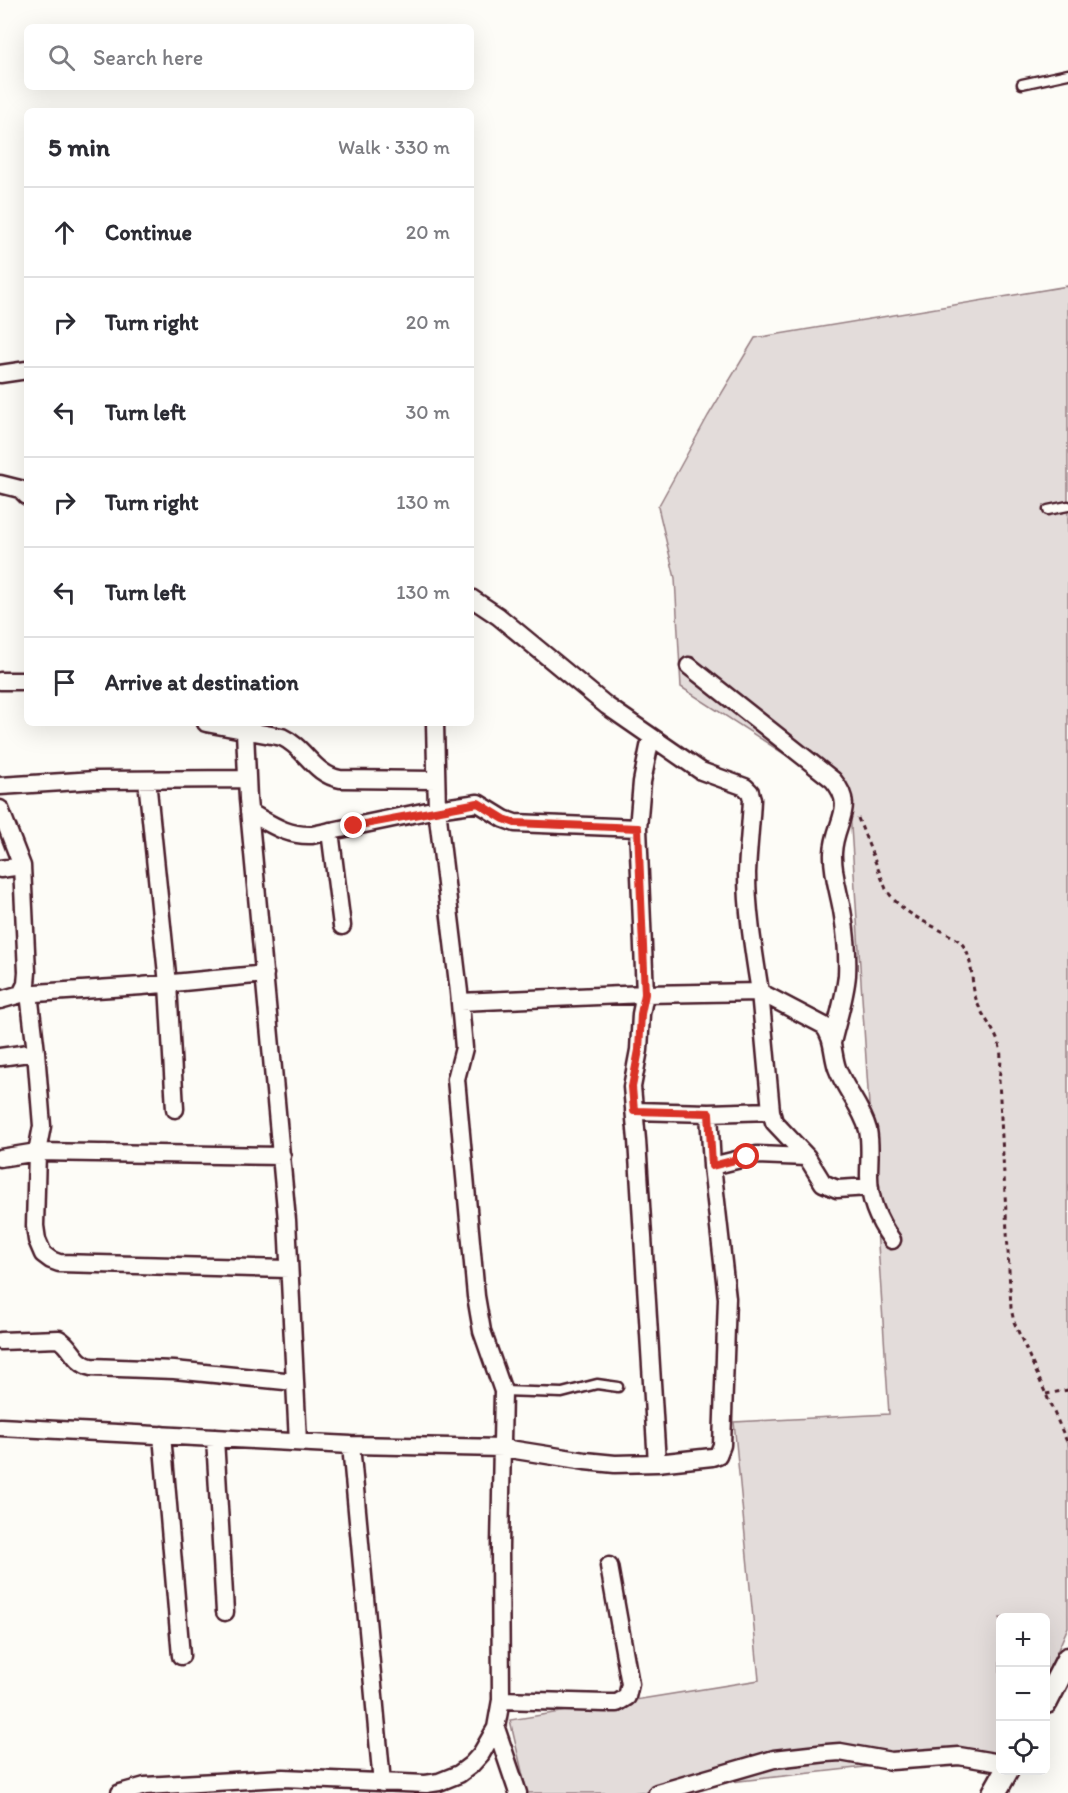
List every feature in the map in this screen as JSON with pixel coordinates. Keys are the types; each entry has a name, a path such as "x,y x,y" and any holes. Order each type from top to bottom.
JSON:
{"street":[{"path":"0,374 24,370"},
{"path":"0,484 20,489 24,493"},
{"path":"474,600 498,616 590,694 651,737 701,771 745,787 750,792 752,799 747,873 748,897 771,1112 774,1122 807,1157 823,1183 846,1190 870,1187"},
{"path":"689,666 833,780 844,796 844,808 832,853 845,932 847,975 832,1043"},
{"path":"0,681 24,681"},
{"path":"221,726 282,737 292,742 328,777 436,780"},
{"path":"120,1793 145,1786 256,1779 306,1778 355,1787 382,1783 439,1782 471,1766 496,1728 501,1700 500,1547 503,1391 482,1331 476,1296 456,1078 464,1048 437,809 435,726"},
{"path":"245,731 249,812 282,1156 298,1442"},
{"path":"651,737 642,782 638,828 645,994 641,1014 639,1050 632,1087 657,1463"},
{"path":"0,786 95,780 248,779"},
{"path":"147,780 168,984 174,1108"},
{"path":"249,812 285,832 297,835 330,831 478,803 515,823 638,828"},
{"path":"0,809 22,866 27,972 25,993 36,1052 42,1126 37,1152 35,1226 37,1240 43,1254 59,1263 289,1269"},
{"path":"330,831 342,926"},
{"path":"0,869 22,866"},
{"path":"0,1000 25,993 168,984 265,974"},
{"path":"460,1002 645,994 760,993 823,1025 832,1043 837,1068 867,1126 870,1149 870,1187 874,1209 882,1227 892,1240"},
{"path":"0,1057 36,1052"},
{"path":"634,1111 771,1112"},
{"path":"0,1427 351,1445 503,1448 615,1464 657,1463 718,1455 722,1445 728,1298 712,1166 709,1113"},
{"path":"0,1158 37,1152 282,1156"},
{"path":"712,1166 757,1155 807,1157"},
{"path":"0,1341 59,1339 66,1343 80,1363 91,1367 174,1370 295,1382"},
{"path":"162,1436 180,1656"},
{"path":"215,1438 225,1612"},
{"path":"351,1445 382,1783"},
{"path":"501,1700 617,1703 627,1697 630,1684 609,1566"},
{"path":"1050,1694 1068,1659"},
{"path":"496,1728 518,1793"},
{"path":"657,1793 774,1759 827,1753 855,1754 891,1761 959,1756 996,1761"},
{"path":"994,1793 1004,1775"}],"lane":[{"path":"1022,84 1068,74"},
{"path":"1048,510 1068,506"},
{"path":"503,1391 562,1393 597,1384 618,1387"}],"path":[{"path":"844,796 862,828 880,876 893,900 914,916 959,940 969,957 978,1006 997,1039 1001,1051 999,1080 1011,1308 1014,1322 1068,1444"},
{"path":"1046,1394 1068,1390"}],"shaded area":[{"path":"1068,286 1068,1627 1050,1668 1050,1613 996,1613 996,1752 631,1793 527,1793 510,1720 759,1680 734,1422 889,1414 849,796 681,687 675,578 658,507 708,416 755,338"}],"route":[{"path":"354,826 478,803 509,822 515,823 638,828 645,994 641,1014 639,1050 632,1087 634,1111 709,1113 712,1166 747,1157"}]}
